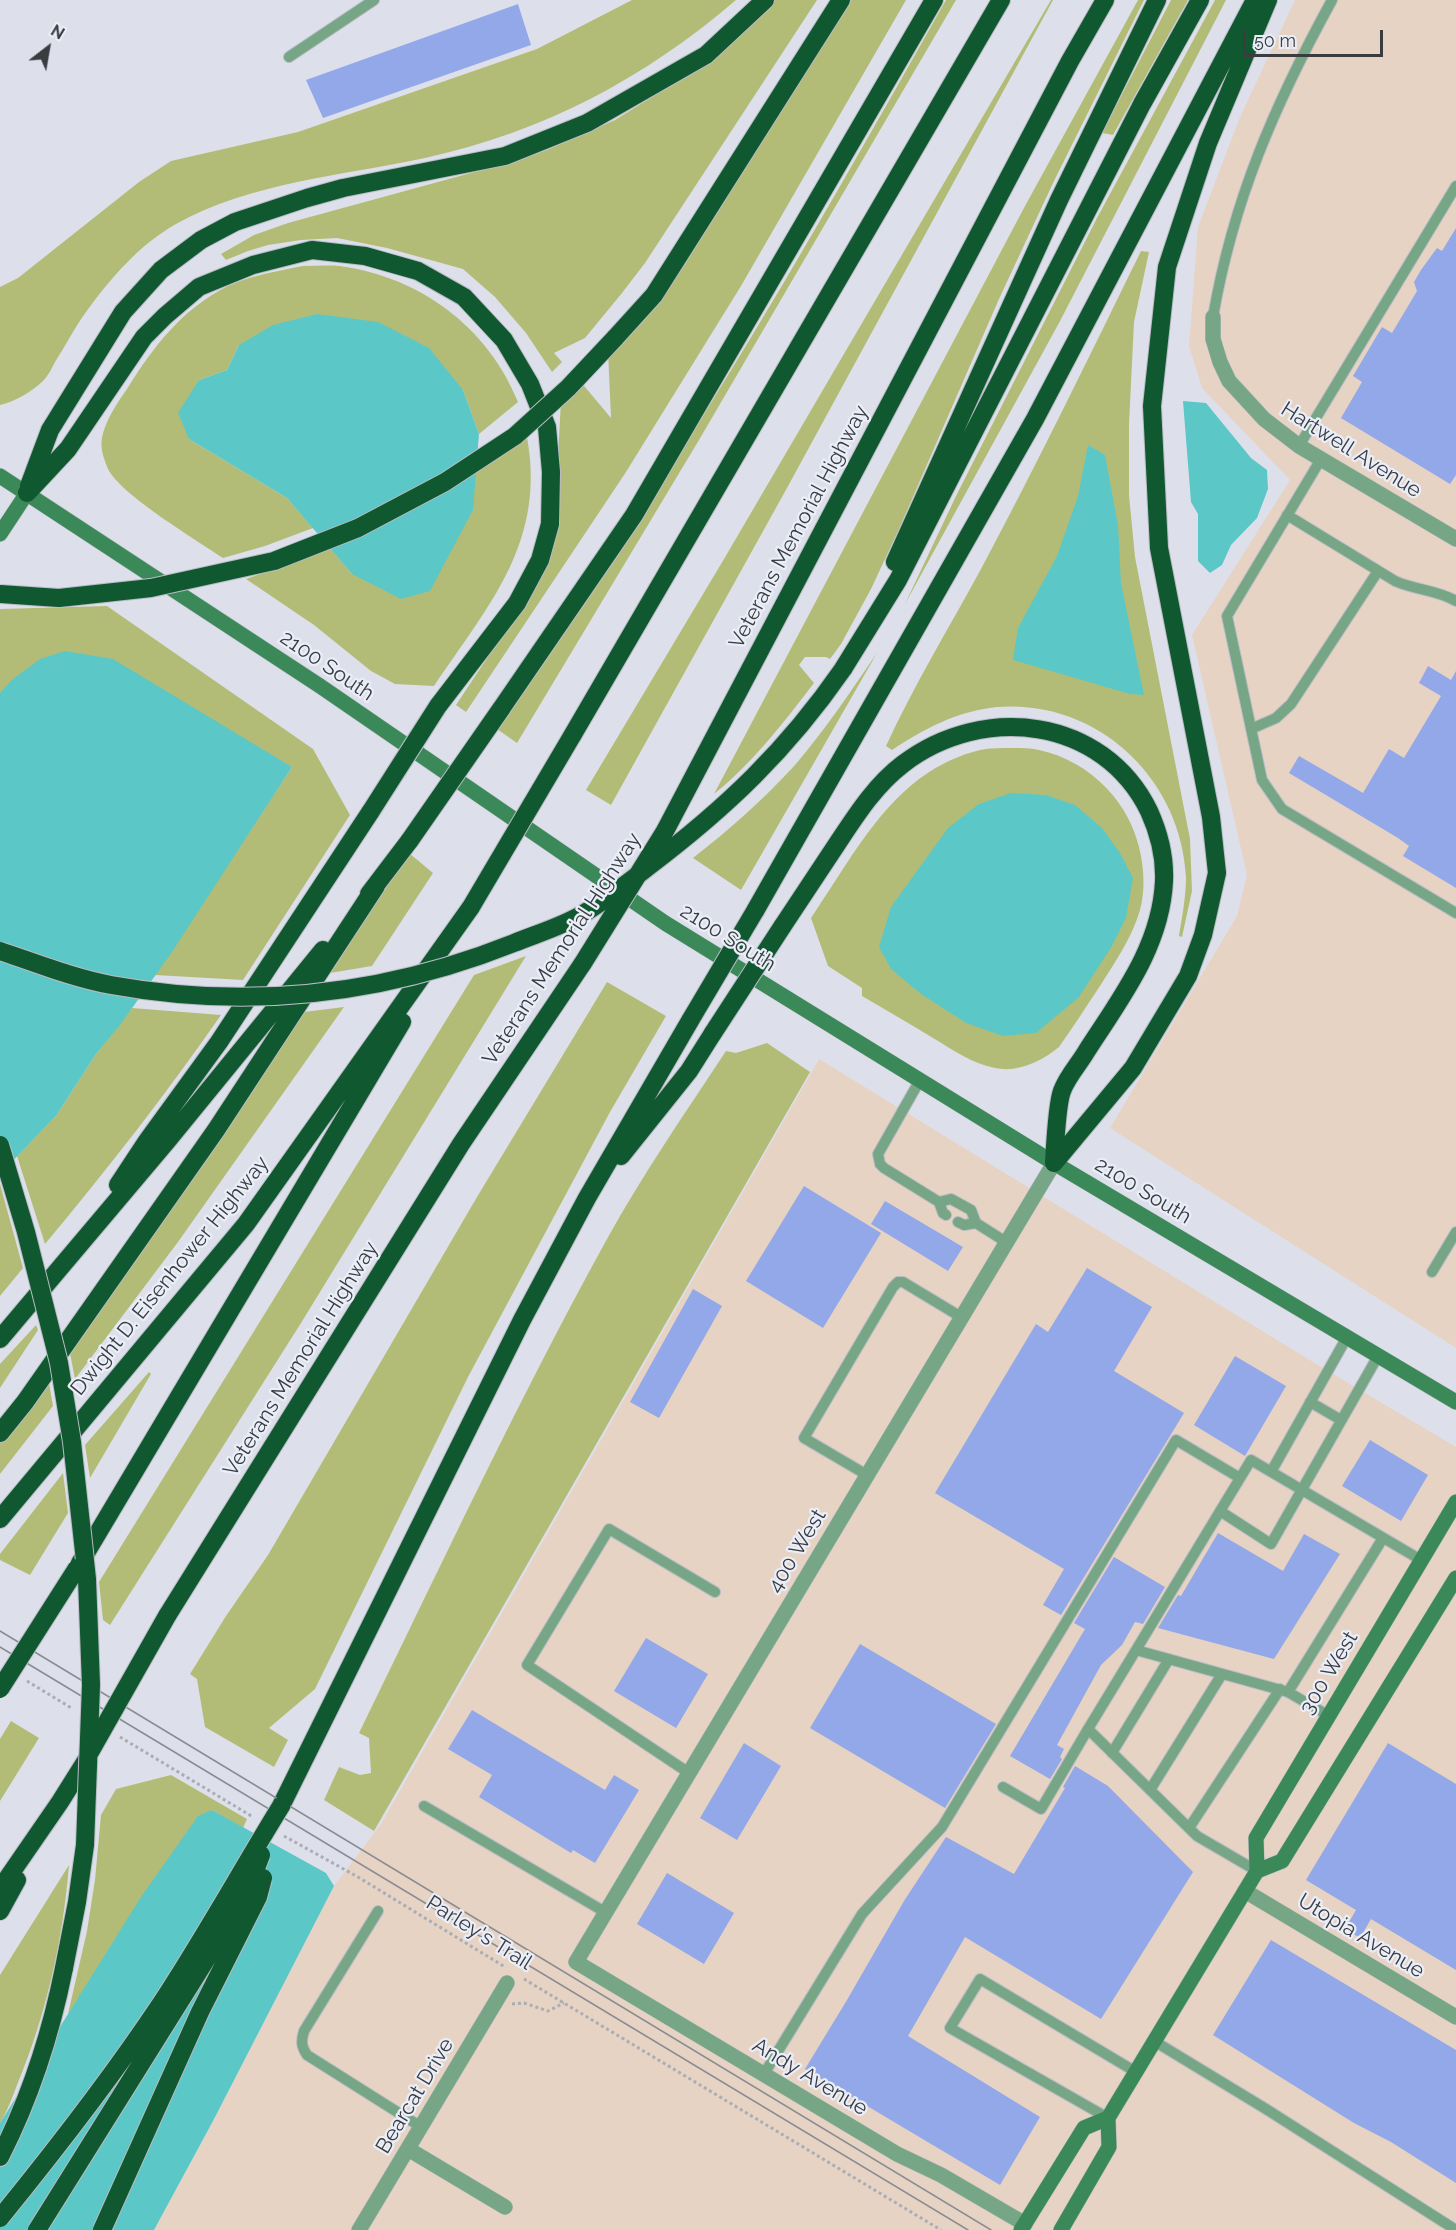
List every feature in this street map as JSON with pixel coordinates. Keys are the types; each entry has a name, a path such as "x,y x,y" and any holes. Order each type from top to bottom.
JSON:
{"highway":[{"path":"27,493 50,430 123,312 160,270 201,240 235,222 308,198 343,188 506,156 587,123 706,55 765,0"},
{"path":"0,594 59,597 151,588 274,561 358,528 445,482 515,436 568,388 654,295 841,0"},
{"path":"0,1339 376,886 410,840 634,515 934,0"},
{"path":"0,1689 77,1568 471,908 1001,0"},
{"name":"Veterans Memorial Highway","path":"0,1889 87,1759 167,1616 461,1144 583,963 664,831 1070,61 1105,0"},
{"path":"861,640 1054,211 1157,0"},
{"path":"0,951 110,985 257,997 340,991 398,979 488,953 579,916 687,838 732,799 775,756 806,720 843,669 898,580 1142,104 1200,0"},
{"path":"0,2218 71,2129 130,2049 181,1972 281,1806 522,1320 587,1198 755,911 1035,419 1255,0"},
{"path":"1054,1163 1133,1068 1188,976 1203,935 1217,873 1210,817 1159,548 1152,406 1167,267 1208,143 1268,0"},
{"path":"27,493 68,449 144,337 199,287 253,265 312,250 365,256 418,271 464,297 504,340 530,384 547,427 551,472 550,524 540,560 517,603 438,706 219,1042 147,1141 70,1257"},
{"path":"587,1198 689,1071 850,824 878,786 904,763 934,746 959,735 1009,726 1052,731 1072,738 1113,764 1140,796 1156,828 1163,857 1163,893 1157,925 1147,953 1130,984 1061,1092 1054,1163"},
{"path":"0,1433 25,1402 210,1140 376,886"},
{"name":"Dwight D. Eisenhower Highway","path":"0,1519 246,1224 471,908"},
{"path":"0,1144 48,1315 72,1442 87,1579 91,1685 85,1845 72,1930 53,2016 27,2094 0,2157"},
{"path":"0,1911 60,1802"},
{"path":"37,2230 247,1892 281,1806"},
{"path":"102,2230 200,2012 258,1897 281,1806"}],"main road":[{"name":"2100 South","path":"0,476 320,686 665,923 1054,1163 1456,1402"},
{"path":"0,534 27,493"},
{"name":"300 West","path":"1257,1871 1256,1838 1456,1502"},
{"path":"1061,2230 1109,2147 1108,2118 1154,2041 1257,1871 1282,1862 1456,1578"},
{"path":"1023,2227 1084,2128 1108,2118"}],"street":[{"name":"Hartwell Avenue","path":"1213,317 1213,339 1229,381 1263,419 1299,446 1455,536"},
{"name":"400 West","path":"576,1962 1054,1163"},
{"name":"Utopia Avenue","path":"1245,1891 1456,2017"},
{"name":"Andy Avenue","path":"576,1962 897,2154 941,2175 1023,2227"},
{"name":"Bearcat Drive","path":"359,2230 510,1975"},
{"path":"408,2149 505,2207"}],"lane":[{"path":"289,57 374,0"},
{"path":"1213,317 1239,202 1265,134 1332,0"},
{"path":"1299,446 1456,186"},
{"path":"1321,459 1227,616 1262,780 1282,809 1456,913"},
{"path":"1287,515 1378,571 1409,587 1444,594 1456,601"},
{"path":"1251,729 1276,718 1291,704 1378,571"},
{"path":"920,1080 878,1154 880,1164 884,1168 939,1202 946,1215"},
{"path":"939,1202 951,1198 971,1210 976,1223 1006,1242"},
{"path":"958,1222 963,1225 976,1223"},
{"path":"1432,1272 1456,1232"},
{"path":"867,1474 804,1438 893,1287 898,1282 903,1282 962,1317"},
{"path":"1271,1472 1347,1337"},
{"path":"1220,1511 1271,1544 1378,1356"},
{"path":"1310,1402 1341,1420"},
{"path":"764,2074 862,1914 942,1827 1176,1440 1240,1478"},
{"path":"1003,1787 1041,1809 1251,1460 1421,1560"},
{"path":"689,1773 527,1665 609,1529 716,1592"},
{"path":"1189,1828 1284,1691 1383,1538"},
{"path":"1136,1650 1284,1691 1329,1716"},
{"path":"1112,1753 1169,1659"},
{"path":"1150,1790 1222,1674"},
{"path":"1088,1729 1197,1836 1257,1871"},
{"path":"424,1806 606,1912"},
{"path":"378,1911 304,2031 301,2040 302,2049 307,2055 421,2127"},
{"path":"1108,2118 950,2028 980,1979 1136,2072"},
{"path":"1154,2041 1456,2230"}],"path":[{"path":"20,1677 79,1713"},
{"path":"119,1737 255,1819"},
{"name":"Parley's Trail","path":"275,1830 358,1877 510,1975 564,2003 941,2230"},
{"path":"496,2002 517,2005 524,2003 548,2011 564,2003"}],"shaded area":[{"path":"1295,0 1456,0 1456,1348 1110,1128 1237,916 1247,875 1192,635 1290,480 1202,388 1189,346 1198,227 1240,117"},
{"path":"819,1059 1308,1359 1456,1447 1456,2230 154,2230 334,1886 381,1824"}],"green space":[{"path":"632,0 736,0 665,54 628,78 551,117 468,147 425,158 266,189 235,198 176,224 138,252 105,287 82,318 43,381 23,396 0,405 0,287 18,278 139,182 171,161 298,132 537,49"},
{"path":"772,0 817,0 645,263 585,338 554,353 562,362 552,372 526,333 495,297 463,269 387,248 337,238 268,245 226,260 221,254 254,235 288,223 511,162 547,150 615,120 678,81"},
{"path":"845,0 906,0 741,286 626,472 466,712 456,705 509,625 546,554 560,511 558,457 561,400 580,381 611,418 608,351"},
{"path":"946,0 956,0 699,440 517,743 497,729 614,556 698,424 810,238"},
{"path":"1053,0 787,488 611,805 586,790"},
{"path":"1138,0 1144,0 1054,181 999,299 871,589 841,644 830,659 805,657 799,665 814,683 755,756 714,794 1025,206"},
{"path":"1171,0 1188,0 1113,135 1102,133"},
{"path":"1215,0 1226,0 1059,323 905,604 956,496 1097,218"},
{"path":"1141,251 1149,252 1134,322 1129,424 1129,495 1135,557 1190,839 1192,891 1182,937 1179,936 1186,877 1181,841 1168,808 1150,778 1127,752 1099,731 1068,716 1034,708 997,707 968,712 942,722 892,750 886,746 1022,490"},
{"path":"303,266 340,266 369,272 397,281 424,294 470,329 505,375 518,402 479,434 463,390 239,345 227,370 199,380 189,439 287,498 313,528 265,546 223,558 143,504 116,480 108,469 103,454 104,432 115,406 147,358 170,330 196,306 237,282"},
{"path":"526,432 531,471 529,506 521,538 494,598 434,686 395,684 371,671 314,625 246,579 331,549 352,574 476,469"},
{"path":"107,606 313,749 350,815 243,980 155,975 292,767 0,693 0,609"},
{"path":"877,653 741,890 693,858 746,814 795,765"},
{"path":"1026,748 1058,756 1076,764 1106,788 1129,819 1141,856 1144,883 1140,910 1128,940 1059,1047 1029,1065 1004,1069 987,1066 963,1056 862,996 862,988 828,966 811,918 880,817 924,776 950,760 980,750"},
{"path":"409,853 433,873 372,966 330,973"},
{"path":"526,956 301,1323 110,1625 103,1620 99,1582 474,975"},
{"path":"607,982 666,1016 610,1112 468,1377 315,1689 269,1728 288,1740 274,1767 205,1727 197,1679 190,1674 268,1555 477,1197"},
{"path":"344,1007 178,1242 75,1379 68,1343 228,1124 304,1012"},
{"path":"132,1008 221,1015 136,1131 45,1244 17,1156 56,1116 96,1054"},
{"path":"767,1043 810,1072 374,1831 324,1800 339,1767 360,1775 371,1773 369,1738 359,1733 511,1423 574,1300 621,1215 726,1051 736,1053"},
{"path":"0,1184 23,1268 0,1296"},
{"path":"36,1325 38,1330 0,1388 0,1364"},
{"path":"47,1371 53,1406 0,1474 0,1432"},
{"path":"149,1372 151,1374 90,1478 85,1445"},
{"path":"63,1473 68,1513 30,1575 0,1560 0,1554"},
{"path":"11,1721 39,1738 0,1801 0,1739"},
{"path":"171,1775 247,1819 243,1828 212,1810 68,2014 87,1931 95,1880 101,1815 116,1789"},
{"path":"69,1865 58,1949 45,2005 27,2059 0,2123 0,1975"}],"water":[{"path":"317,314 378,322 429,348 463,390 479,434 473,510 430,591 401,599 352,574 287,498 189,439 178,413 199,380 227,370 239,345 273,325"},
{"path":"1183,401 1206,403 1251,458 1267,470 1268,489 1257,518 1231,545 1222,565 1210,573 1198,561 1198,514 1191,502"},
{"path":"1088,445 1105,455 1118,525 1121,583 1144,695 1130,694 1013,660 1018,628 1057,556 1078,496"},
{"path":"65,651 113,659 292,767 172,952 120,1025 96,1054 56,1116 0,1174 0,693 13,679 40,659"},
{"path":"1011,793 1046,795 1075,805 1102,828 1120,853 1133,878 1126,918 1112,946 1079,997 1036,1033 1003,1036 966,1023 921,994 891,969 879,947 891,907 948,828 979,804"},
{"path":"212,1810 326,1873 334,1886 154,2230 0,2230 0,2123 141,1897 198,1816"}],"building":[{"path":"518,4 531,45 323,118 306,80"},
{"path":"1456,228 1456,475 1450,484 1341,418 1362,382 1353,376 1382,327 1392,333 1417,291 1414,282 1421,270 1437,248 1442,251"},
{"path":"1428,666 1451,680 1456,671 1456,888 1403,856 1409,846 1398,838 1289,773 1299,756 1363,793 1389,749 1404,758 1441,696 1419,683"},
{"path":"804,1186 881,1233 823,1328 746,1281"},
{"path":"885,1201 963,1247 948,1271 871,1224"},
{"path":"1087,1268 1152,1307 1114,1371 1184,1413 1061,1615 1043,1605 1064,1569 935,1493 1036,1324 1048,1332"},
{"path":"693,1289 722,1306 659,1418 630,1402"},
{"path":"1235,1356 1286,1386 1245,1456 1194,1425"},
{"path":"1370,1440 1428,1475 1401,1521 1342,1486"},
{"path":"1218,1533 1283,1571 1304,1534 1340,1554 1274,1659 1158,1628 1178,1595 1181,1596"},
{"path":"1114,1557 1165,1587 1143,1624 1135,1622 1122,1645 1101,1665 1057,1745 1064,1749 1060,1757 1062,1759 1050,1779 1010,1756 1085,1629 1074,1623"},
{"path":"646,1638 708,1674 676,1728 614,1691"},
{"path":"860,1644 996,1724 945,1808 810,1728"},
{"path":"472,1710 605,1790 614,1775 639,1790 595,1863 573,1850 571,1853 479,1797 492,1775 448,1749"},
{"path":"744,1743 781,1766 737,1840 700,1818"},
{"path":"1388,1743 1456,1784 1456,1970 1371,1919 1360,1938 1345,1929 1356,1910 1306,1880"},
{"path":"1075,1766 1108,1786 1193,1872 1101,2019 965,1937 908,2036 1040,2117 1000,2185 805,2069 904,1901 946,1837 1014,1874 1065,1788 1063,1787"},
{"path":"667,1873 734,1913 704,1964 637,1924"},
{"path":"1271,1940 1456,2050 1456,2183 1391,2142 1354,2123 1213,2035"}],"tram line":[{"path":"0,1631 991,2230"},
{"path":"0,1647 968,2230"}]}
